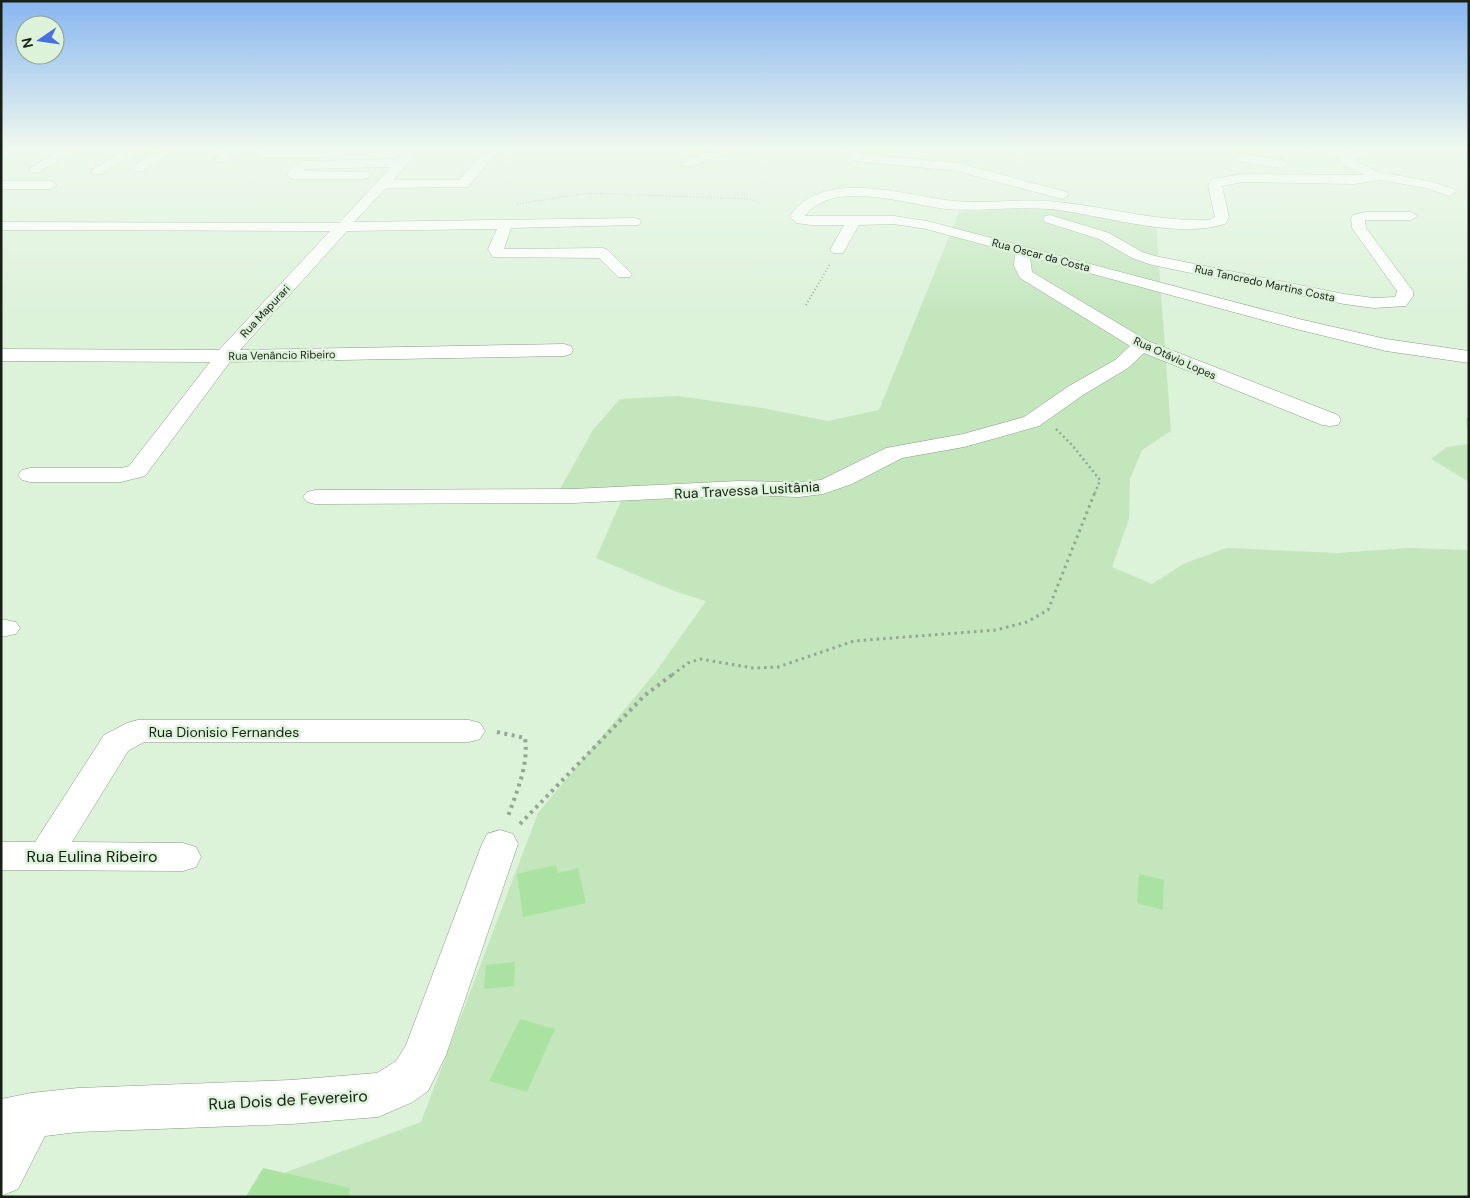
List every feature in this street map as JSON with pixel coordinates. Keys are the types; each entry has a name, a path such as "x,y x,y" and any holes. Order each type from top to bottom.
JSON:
{"street":[{"name":"Rua Mapurari","path":"30,475 121,475 137,471 224,356 364,203"},
{"name":"Rua Oscar da Costa","path":"810,203 799,211 797,216 801,220 811,222 854,220 909,222 1023,250 1296,324 1386,345 1469,357"},
{"name":"Rua Oscar da Costa","path":"935,203 985,206 1044,205 1195,225 1216,224 1222,218 1219,203"},
{"path":"1092,203 1151,219"},
{"name":"Rua Tancredo Martins Costa","path":"985,206 1042,217 1088,229 1137,255 1152,260 1344,299 1388,304 1400,302 1405,296 1405,291 1359,228 1358,218 1366,216 1411,216"},
{"path":"838,250 854,220"},
{"path":"1,226 342,227 634,222"},
{"path":"506,224 496,249 498,254 603,254 624,274"},
{"name":"Rua Otávio Lopes","path":"1023,250 1021,263 1022,270 1026,275 1141,345 1330,420"},
{"name":"Rua Travessa Lusitânia","path":"315,497 602,495 670,493 731,488 807,489 840,482 871,462 889,454 903,450 952,443 1022,425 1042,415 1079,388 1123,364 1133,356 1141,345"},
{"name":"Rua Venâncio Ribeiro","path":"1,355 224,356 564,350"},
{"name":"Rua Dionisio Fernandes","path":"45,856 116,743 138,731 469,731"},
{"name":"Rua Dois de Fevereiro","path":"16,1118 78,1110 291,1102 378,1095 398,1086 412,1076 424,1056 500,844"},
{"name":"Rua Eulina Ribeiro","path":"1,856 183,857"},
{"path":"1,1172 16,1118"}],"path":[{"path":"806,305 838,250"},
{"path":"500,844 644,696 688,663 700,659 753,668 778,667 854,641 996,630 1027,622 1048,610 1100,480 1072,445 1042,415"},
{"path":"469,731 508,733 525,738 527,746 526,758 500,844"}],"green space":[{"path":"1027,208 1059,209 1156,224 1171,431 1142,450 1130,479 1129,519 1112,567 1152,584 1185,563 1227,548 1337,553 1410,548 1469,550 1469,1197 246,1197 252,1185 421,1122 538,813 655,673 706,601 674,591 596,558 621,501 555,498 593,430 620,399 678,396 762,408 828,421 879,410 959,212"},
{"path":"1466,418 1469,418 1469,482 1431,459 1447,447 1468,444"}],"building":[{"path":"556,865 558,873 578,868 586,903 523,917 517,874"},
{"path":"1139,874 1164,880 1163,910 1137,903"},
{"path":"515,962 514,986 484,989 486,965"},
{"path":"520,1019 555,1029 527,1092 489,1081"},
{"path":"263,1168 350,1188 349,1197 246,1197"}]}
